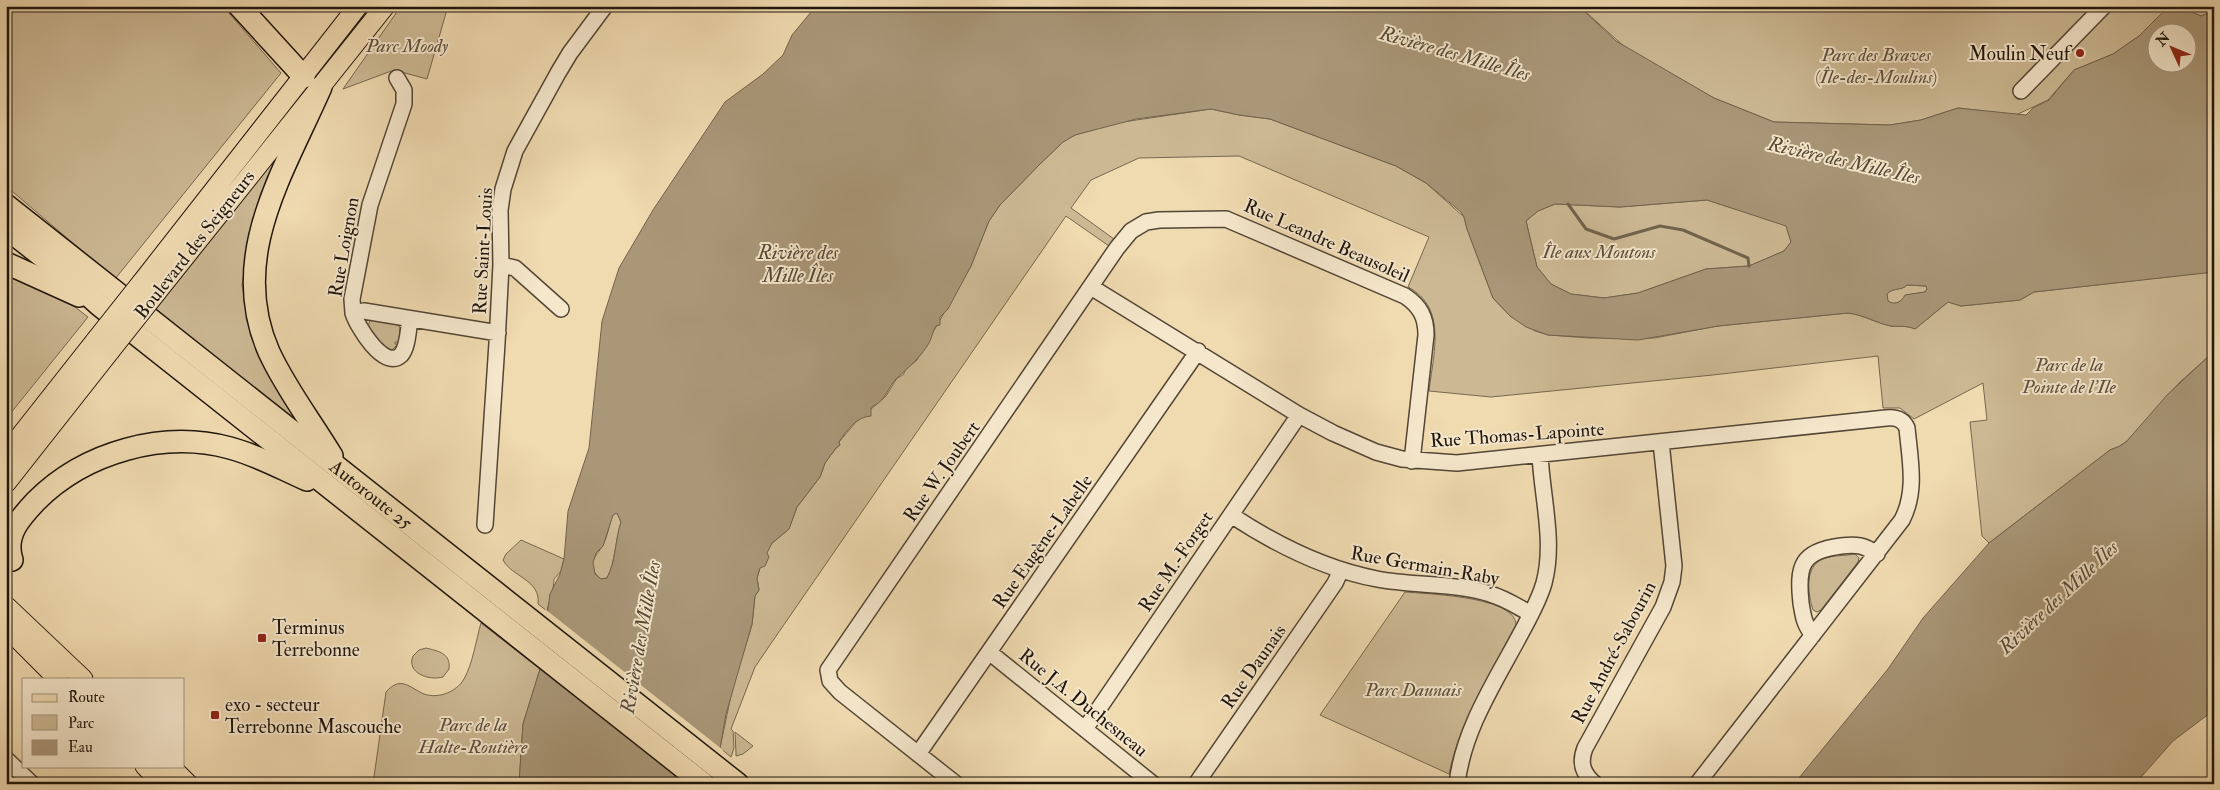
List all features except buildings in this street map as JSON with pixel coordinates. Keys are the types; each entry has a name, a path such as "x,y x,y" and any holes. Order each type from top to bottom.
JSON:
{"highway":[{"path":"239,6 312,82 268,206 259,237 255,260 255,294 262,333 274,362 338,467"},
{"name":"Autoroute 25","path":"6,205 738,784"},
{"name":"Autoroute 25","path":"6,228 67,276 99,305 704,784"},
{"path":"6,263 99,305"},
{"path":"12,560 9,548 11,535 22,517 39,498 81,467 107,455 133,447 160,443 186,443 230,448 260,458 339,495"}],"main road":[{"name":"Boulevard des Seigneurs","path":"6,454 103,345 149,287 289,124 358,6"},
{"name":"Boulevard des Seigneurs","path":"312,82 385,6"},
{"name":"Boulevard des Seigneurs","path":"6,492 11,477 103,345"},
{"path":"6,594 62,670"},
{"path":"6,606 62,670"},
{"path":"6,627 62,670 81,678"},
{"path":"147,768 163,784"},
{"path":"172,768 188,784"}],"street":[{"name":"Rue Saint-Louis","path":"485,525 498,333 501,198 513,157 564,63 604,6"},
{"path":"2021,91 2104,6"},
{"name":"Rue Loignon","path":"397,78 402,86 404,104 370,205 352,299 353,313 364,311 498,333"},
{"name":"Rue Leandre Beausoleil","path":"1091,287 1124,238 1138,226 1159,220 1219,218 1234,221 1405,296 1418,306 1425,319 1426,326 1412,461"},
{"path":"501,265 515,268 560,309"},
{"name":"Rue Thomas-Lapointe","path":"1091,287 1198,351 1299,415 1363,447 1412,461 1457,463 1886,418 1900,420 1907,428 1912,474 1910,500 1902,520 1877,554"},
{"name":"Rue W. Joubert","path":"918,754 840,692 828,679 830,666 1091,287"},
{"path":"353,313 357,322 380,353 388,358 397,357 404,350 410,320"},
{"name":"Rue Eugène-Labelle","path":"918,754 1198,351"},
{"name":"Rue M.-Forget","path":"1085,729 1299,415"},
{"name":"Rue André-Sabourin","path":"1596,784 1583,769 1582,760 1585,748 1663,607 1672,582 1673,557 1661,442"},
{"path":"1457,784 1463,752 1473,725 1531,614 1542,589 1548,562 1548,535 1540,455"},
{"name":"Rue Germain-Raby","path":"1231,515 1281,545 1341,570 1377,579 1491,594 1531,614"},
{"path":"1697,784 1814,635 1877,554 1865,546 1855,544 1821,549 1808,559 1800,573 1799,586 1804,623 1814,635"},
{"name":"Rue Daunais","path":"1196,784 1335,583 1341,570"},
{"name":"Rue J.A. Duchesneau","path":"989,652 1153,784"},
{"path":"918,754 956,784"},
{"path":"6,758 32,784"}],"green space":[{"path":"6,6 223,6 281,73 115,279 6,186"},
{"name":"Parc Moody","path":"401,6 448,6 427,79 394,70 343,89"},
{"name":"Parc des Braves (Île-des-Moulins)","path":"1579,6 2214,6 2214,11 2201,16 2184,9 2163,12 2153,22 2148,22 2148,27 2139,36 2113,54 2074,70 2048,100 2016,115 1958,108 1921,120 1890,125 1774,122 1714,98 1627,49"},
{"name":"Parc de la Pointe de l'Ile","path":"1211,109 1270,119 1396,166 1426,183 1464,217 1493,298 1510,316 1535,331 1548,335 1589,338 1654,338 1718,326 1848,313 1891,326 1915,329 1948,302 1961,306 2020,300 2034,292 2214,272 2214,347 2210,355 2179,383 2127,441 2110,450 1989,543 1982,536 1970,422 1987,420 1983,383 1914,419 1900,408 1883,408 1878,356 1713,375 1491,397 1429,391 1435,348 1433,320 1429,307 1421,296 1408,287 1429,237 1239,156 1139,158 1091,180 1071,208 1114,239 1109,246 1066,216 772,642 755,667 731,729 733,731 734,748 731,757 720,748 733,686 752,625 755,596 759,590 757,578 770,545 789,529 797,507 820,477 825,463 840,445 839,442 855,423 886,396 897,378 903,375 906,369 917,360 971,266 989,221 1000,205 1063,142 1075,135 1116,123"},
{"path":"282,150 255,213 242,285 248,321 267,369 302,427 156,309"},
{"name":"Île aux Moutons","path":"1707,200 1786,225 1791,242 1784,251 1749,266 1706,269 1638,293 1604,298 1571,294 1551,284 1537,267 1526,221 1538,211 1555,204 1620,207"},
{"path":"6,274 58,294 88,317 6,419"},
{"path":"1907,285 1926,286 1927,289 1925,292 1906,295 1901,301 1896,303 1888,302 1887,294 1889,292"},
{"path":"370,320 396,324 400,327 399,342 395,342 395,344 398,344 391,351 386,349 368,326"},
{"path":"617,513 621,522 612,565 607,578 601,579 596,574 592,565 605,541 613,514"},
{"path":"521,540 564,559 561,571 554,579 547,611 538,604 538,596 531,584 507,566 503,560 506,554"},
{"path":"1855,554 1859,558 1858,562 1821,610 1817,612 1813,610 1809,582 1813,568 1823,559"},
{"name":"Parc Daunais","path":"1405,592 1469,598 1487,603 1502,608 1513,616 1516,626 1468,716 1460,735 1449,774 1320,715"},
{"name":"Parc de la Halte-Routière","path":"481,623 540,669 523,724 519,784 373,784 386,692 396,684 405,684 424,694 435,696 452,691 461,684 470,666"},
{"path":"426,648 443,654 448,659 449,669 443,677 426,677 413,667 413,656 419,650"},
{"path":"735,732 753,746 743,754 736,756 736,753"}],"water":[{"name":"Rivière des Mille Îles","path":"816,6 1579,6 1616,41 1714,98 1774,122 1890,125 1921,120 1958,108 2026,115 2033,108 2049,100 2074,70 2113,54 2139,36 2148,27 2148,72 2198,72 2198,22 2153,22 2163,12 2184,9 2201,16 2214,11 2214,272 2034,292 2020,300 1961,306 1948,302 1915,329 1891,326 1848,313 1718,326 1638,340 1548,335 1526,327 1510,316 1493,298 1461,212 1426,183 1396,166 1270,119 1211,109 1136,119 1075,135 1063,142 1000,205 989,221 971,266 948,309 940,317 940,325 936,326 926,348 894,382 880,402 871,407 871,416 856,422 845,433 839,442 840,445 825,463 820,477 797,507 789,529 772,543 767,553 769,557 765,566 760,568 757,578 759,590 755,596 752,624 726,714 720,748 719,784 519,784 523,724 540,669 550,594 560,574 564,559 568,511 589,448 602,321 619,268 653,210 725,102 763,74 783,55 792,35","holes":["1707,200 1786,226 1791,242 1784,251 1749,266 1706,269 1638,293 1604,298 1571,294 1551,284 1537,267 1526,221 1538,211 1555,204 1620,207","1907,285 1926,286 1927,289 1925,292 1905,295 1896,303 1888,301 1887,294 1889,292","617,513 621,522 614,558 607,578 601,579 595,574 593,562 596,553 603,546 613,515"]},
{"name":"Rivière des Mille Îles","path":"2214,347 2214,710 2173,741 2135,784 1794,784 1888,669 1923,618 1989,543 2110,450 2127,441 2167,395 2210,355"}],"pier":[{"path":"545,609 723,750 722,784 685,784 538,667"}],"waterway":[{"path":"1568,204 1586,229 1614,239 1660,226 1683,230 1748,258 1749,266"}],"place":[{"name":"Moulin Neuf","path":"2080,53"},
{"name":"Terminus Terrebonne","path":"262,638"},
{"name":"exo - secteur Terrebonne Mascouche","path":"215,715"}]}
